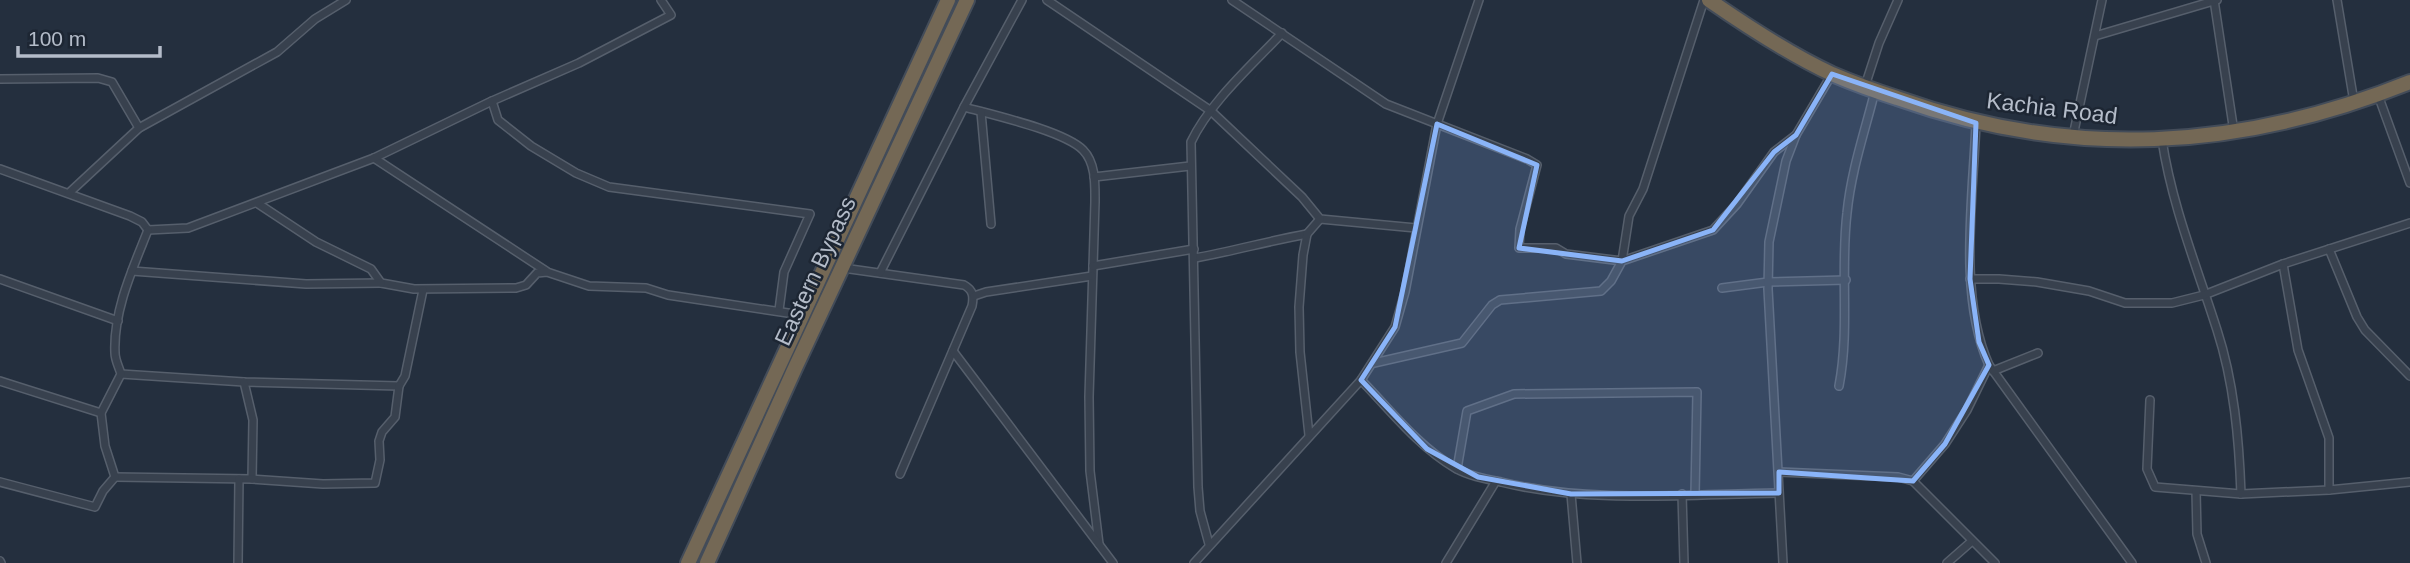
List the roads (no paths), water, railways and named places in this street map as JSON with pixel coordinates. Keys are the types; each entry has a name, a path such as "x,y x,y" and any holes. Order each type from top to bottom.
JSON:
{"highway":[{"name":"Eastern Bypass","path":"688,563 947,0"},
{"name":"Eastern Bypass","path":"707,563 967,0"},
{"name":"Kachia Road","path":"1707,0 1765,37 1832,74 1976,123 2073,138 2162,140 2234,133 2266,127 2354,102 2410,82"}],"street":[{"path":"69,193 139,128 277,52 315,19 346,0"},
{"path":"148,230 188,228 374,158 492,101 579,63 671,15 662,0"},
{"path":"880,273 1022,0"},
{"path":"1047,0 1211,111 1302,197 1320,219 1416,228"},
{"path":"1232,0 1386,104 1538,164 1520,229 1519,248 1556,248 1566,254 1622,261 1713,230 1737,204 1774,152 1797,135"},
{"path":"1194,563 1361,380 1395,327 1405,292 1437,124 1479,0"},
{"path":"1374,363 1462,344 1492,305 1500,300 1601,291 1611,281 1622,261 1629,216 1643,189 1707,0"},
{"path":"1839,386 1844,356 1846,215 1851,181 1878,43 1898,0"},
{"path":"2073,138 2102,0"},
{"path":"2095,36 2215,0 2234,133"},
{"path":"2337,0 2354,102"},
{"path":"1209,544 1200,511 1198,487 1191,142 1199,125 1282,33"},
{"path":"1783,563 1768,282 1769,242 1786,161 1797,135 1832,74"},
{"path":"0,79 98,78 112,82 139,128"},
{"path":"2378,94 2410,183"},
{"path":"492,101 498,120 531,146 576,173 609,187 810,214 784,272 779,310"},
{"path":"964,107 1066,139 1083,150 1090,161 1094,177 1090,458 1099,544"},
{"path":"981,112 991,224"},
{"path":"1976,123 1970,279 1979,342 1991,368 2132,563"},
{"path":"2162,140 2173,198 2218,332 2229,379 2240,456 2241,494"},
{"path":"374,158 547,272 589,286 646,288 668,295 801,314"},
{"path":"1094,177 1190,166"},
{"path":"0,169 130,216 142,222 148,230"},
{"path":"257,203 316,242 371,270 381,283"},
{"path":"1309,435 1300,352 1299,307 1307,234 1320,219"},
{"path":"1970,279 2037,282 2090,291 2125,303 2172,303 2204,295 2283,264 2410,223"},
{"path":"115,477 105,446 101,413 121,374 115,355 118,321 132,271 148,230"},
{"path":"1195,258 1252,248 1274,240 1307,234"},
{"path":"1093,266 1194,249"},
{"path":"2329,249 2365,330 2407,373 2410,363"},
{"path":"2283,264 2298,350 2329,438 2329,490"},
{"path":"842,268 964,285 974,296 900,474"},
{"path":"132,271 306,284 381,283 423,290 516,288 526,285 537,274 547,272"},
{"path":"974,296 1093,276"},
{"path":"0,279 118,321"},
{"path":"1722,288 1768,282 1846,280"},
{"path":"115,477 374,483 380,460 379,441 382,432 395,417 399,386 405,376 423,290"},
{"path":"953,351 1113,563"},
{"path":"1913,481 1945,444 1991,368 2038,353"},
{"path":"121,374 244,382 399,386"},
{"path":"1361,380 1426,449 1457,469 1496,481 1571,494 1779,493"},
{"path":"0,381 101,413"},
{"path":"244,382 253,420 252,479"},
{"path":"1457,469 1466,411 1498,399 1514,394 1697,392 1695,494"},
{"path":"2150,400 2147,469 2155,487 2241,494 2329,490 2410,482"},
{"path":"1779,472 1898,477 1913,481 1995,563"},
{"path":"0,482 95,507 103,491 115,477"},
{"path":"238,563 239,479"},
{"path":"1446,563 1496,481"},
{"path":"2196,491 2197,534 2206,563"},
{"path":"1571,494 1577,563"},
{"path":"1682,494 1684,563"},
{"path":"1947,563 1972,541"}]}
